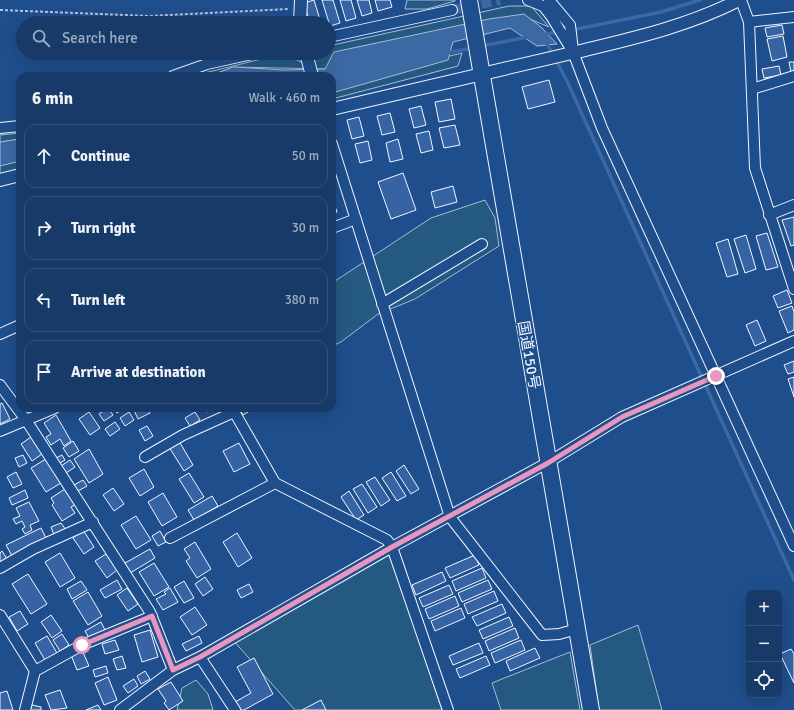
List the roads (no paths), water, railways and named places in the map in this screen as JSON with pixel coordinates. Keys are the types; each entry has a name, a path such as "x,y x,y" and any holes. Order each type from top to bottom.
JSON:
{"highway":[{"name":"国道150号","path":"468,0 591,710"}],"street":[{"path":"528,0 543,6 552,16 794,546"},
{"path":"549,0 570,25 570,53"},
{"path":"336,108 481,69 546,59 673,28 707,16 740,0 749,22 755,168 794,289"},
{"path":"300,16 301,4"},
{"path":"336,35 452,10"},
{"path":"749,22 793,16"},
{"path":"184,72 207,64 225,60"},
{"path":"308,60 311,72"},
{"path":"752,89 794,76"},
{"path":"0,128 16,126"},
{"path":"336,159 450,517 542,635 559,634 577,628"},
{"path":"0,180 16,176"},
{"path":"769,215 794,205"},
{"path":"336,226 356,219"},
{"path":"382,304 482,244"},
{"path":"0,334 16,327"},
{"path":"120,710 173,670 200,657 392,547 548,463 622,417 794,341"},
{"path":"0,385 16,407"},
{"path":"20,412 93,522 152,616 173,670"},
{"path":"0,431 45,412"},
{"path":"146,457 183,435 229,412"},
{"path":"234,412 275,483 387,540 392,547 448,710"},
{"path":"170,538 275,483"},
{"path":"0,568 33,549 93,522"},
{"path":"0,615 35,671 25,710"},
{"path":"35,671 82,645 152,616"},
{"path":"200,657 234,710"}],"waterway":[{"path":"572,30 661,12 700,0"},
{"path":"544,34 560,32"},
{"path":"481,46 528,37"},
{"path":"546,42 566,79 794,580"},
{"path":"446,53 473,48"}],"tunnel":[{"path":"452,10 500,0"}]}
